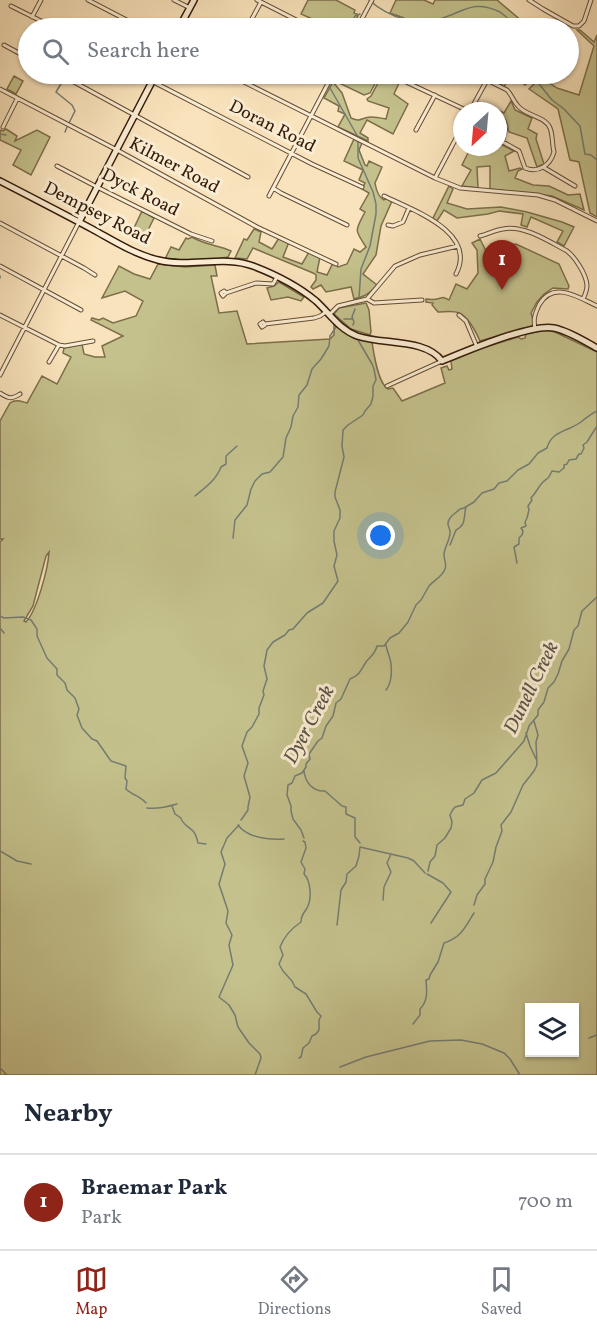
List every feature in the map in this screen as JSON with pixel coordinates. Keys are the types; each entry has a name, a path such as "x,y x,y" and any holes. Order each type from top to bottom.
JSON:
{"street":[{"path":"32,16 41,0"},
{"path":"88,0 123,18"},
{"path":"174,0 190,8"},
{"path":"184,18 194,0"},
{"path":"530,0 559,18"},
{"path":"579,26 584,21 591,0"},
{"path":"251,18 259,1 292,18"},
{"path":"362,18 371,1"},
{"path":"12,6 36,18"},
{"path":"4,45 18,53"},
{"path":"78,84 248,177"},
{"path":"0,375 2,366 25,328 150,84"},
{"name":"Doran Road","path":"159,84 362,187"},
{"path":"247,84 435,178 460,188 538,195 555,200 597,221"},
{"path":"269,196 328,84"},
{"path":"411,84 453,103"},
{"path":"475,102 485,84"},
{"path":"495,84 510,92 526,114 548,124 554,156 546,166 528,170 525,168 519,151 507,144"},
{"name":"Kilmer Road","path":"0,89 257,227 336,264"},
{"path":"416,130 435,95"},
{"path":"3,127 17,99"},
{"path":"435,178 453,144"},
{"name":"Dyck Road","path":"57,166 191,234 212,241"},
{"path":"543,167 575,186"},
{"name":"Dempsey Road","path":"0,181 135,252 154,259 177,263 235,261 253,266 305,293 344,328 357,335 426,349 436,354 442,361"},
{"path":"273,188 347,225"},
{"path":"384,196 429,218 450,234 462,258 456,274"},
{"path":"388,225 393,226 403,222 409,208"},
{"path":"0,223 95,275"},
{"path":"480,236 504,228 516,228 572,254 587,285 583,299"},
{"path":"265,324 314,318 338,306 367,299 394,266 420,255 458,246"},
{"path":"0,266 81,310"},
{"path":"226,293 256,283 273,284 277,277"},
{"path":"535,328 535,314 542,300 549,295 568,292 597,306"},
{"path":"367,299 374,303 422,300"},
{"path":"0,315 59,345 93,341"},
{"path":"459,315 466,321 477,347"},
{"path":"387,386 477,347 535,328 558,329 597,348"},
{"path":"50,362 59,345"},
{"path":"0,393 11,399 20,394"}],"shaded area":[{"path":"308,0 336,0 355,10 354,13 358,16 357,18 310,18 301,14"},
{"path":"396,0 424,0 433,4 435,0 497,0 518,18 404,18 390,13"},
{"path":"579,30 594,42 597,35 597,217 590,213 579,162 570,160 558,109 529,89 534,84 551,84 579,95 594,46"},
{"path":"14,76 18,78 18,84 21,84 16,94 7,89"},
{"path":"332,84 335,84 342,93 351,118 357,120 368,117 386,119 389,108 368,101 367,99 377,84 399,84 394,94 408,104 393,134 367,120 360,133 368,138 368,141 338,127 345,114 338,111 339,106 324,98"},
{"path":"341,84 375,84 370,93 364,95"},
{"path":"511,101 515,110 532,118 528,129 537,134 536,139 544,164 537,167 527,138 509,132 507,108"},
{"path":"6,129 17,136 15,141 37,130 50,137 31,175 13,165 21,150 0,140 0,130"},
{"path":"354,139 362,143 359,150 365,165 367,166 369,161 382,167 375,183 377,190 382,199 387,198 392,201 381,226 376,255 363,274 377,285 372,291 354,299 351,287 326,292 321,285 313,289 311,287 316,280 316,275 253,248 247,259 235,258 244,239 247,240 254,229 261,232 259,242 272,249 279,238 289,242 283,257 302,264 309,252 320,257 317,272 327,275 333,263 338,267 347,264 354,249 360,252 366,247 357,230 365,212 360,209 369,193 362,189 365,183 359,180 363,170 344,161"},
{"path":"507,148 514,151 507,155"},
{"path":"466,156 505,156 509,171 522,169 518,171 515,178 533,185 549,186 568,195 580,194 584,210 552,196 490,189 490,166 477,167 478,188 462,186 471,170 462,165"},
{"path":"449,186 453,189 447,203 467,209 501,207 527,212 574,227 564,246 557,242 563,231 531,217 527,227 521,225 523,214 499,211 457,218 444,210 437,221 433,218"},
{"path":"142,211 154,218 146,234 134,228"},
{"path":"192,237 231,251 228,257 204,261 165,259 171,247 179,250 186,238"},
{"path":"480,239 486,251 516,244 559,264 569,286 568,289 553,288 544,294 531,313 534,323 532,326 480,341 466,318 459,313 438,312 432,305 433,303 426,302 426,299 449,300 456,284 467,289 478,273 477,250 472,243"},
{"path":"158,264 185,267 215,265 217,276 211,276 219,313 237,311 247,344 330,339 334,335 334,324 354,338 372,342 382,381 388,389 393,388 402,401 445,383 441,368 447,366 449,370 452,369 451,361 518,337 525,338 526,334 546,330 555,332 597,352 597,1075 0,1075 0,542 3,539 0,539 0,421 10,403 20,401 27,403 42,376 57,384 71,357 63,353 64,348 82,344 84,354 105,357 102,346 123,336 91,320 92,318 99,320 103,318 113,323 136,316 143,301 125,291 102,298 119,266 150,279","holes":["49,552 47,568 34,608 26,622 24,621 33,606"]},
{"path":"279,282 304,297 301,301 288,297 271,300 267,288"},
{"path":"366,303 369,310 370,335 351,329 334,314 339,308"}],"waterway":[{"path":"369,0 401,18"},
{"path":"443,18 477,7 491,8 507,18"},
{"path":"354,18 360,14"},
{"path":"61,84 56,92 72,105 75,111 69,123"},
{"path":"539,84 552,100 580,126 585,154 597,160"},
{"path":"330,88 358,137"},
{"path":"65,132 67,127"},
{"path":"0,134 6,135"},
{"path":"358,142 358,158 376,204 370,246 361,269 359,298"},
{"path":"353,325 352,317 355,309"},
{"path":"344,319 352,319"},
{"path":"233,538 235,520 247,505 255,481 262,474 270,472 283,457 286,438 298,407 299,395 307,385 312,369 329,346 330,336 336,327"},
{"path":"241,820 248,810 250,797 244,776 248,763 242,746 247,732 259,714 264,695 267,679 264,666 267,650 273,642 293,629 307,613 323,603 338,581 334,566 337,555 334,531 340,518 340,510 335,492 344,457 343,430 363,415 371,404 376,380 372,364 358,340"},
{"name":"Dyer Creek","path":"304,838 293,819 287,795 288,785 306,767 310,759 309,754 322,738 333,716 336,703 341,699 350,679 360,672 377,646 384,646 390,638 399,633 429,586 444,572 446,565 444,552 450,534 448,523 450,518 460,509 474,502 482,493 507,481 518,470 529,464 538,453 547,448 556,435 597,411"},
{"path":"517,563 514,547 519,544 523,531 521,528 526,526 531,498 552,471 559,472 569,460 576,459 581,454 583,445 597,426"},
{"path":"195,496 213,480 221,467 226,464 226,456 237,446"},
{"path":"450,545 456,530 463,523 466,507"},
{"name":"Dunell Creek","path":"428,871 437,845 451,828 452,811 455,807 463,805 465,799 474,793 482,780 496,773 524,741 529,726 538,715 538,710 544,702 548,688 558,674 582,611 597,597"},
{"path":"0,616 4,618 23,617 31,620 37,629 37,636 47,658 57,669 57,675 65,683 67,690 75,698 79,709 77,715 82,728 97,741 111,761 126,766 126,789 146,803"},
{"path":"0,628 4,633"},
{"path":"386,645 391,671 390,682 386,690"},
{"path":"474,905 493,862 502,831 501,825 511,812 523,785 537,765 538,735 534,721"},
{"path":"526,733 536,759"},
{"path":"304,771 310,786 325,791 346,807 346,814 355,818 355,837 360,843"},
{"path":"147,808 177,804"},
{"path":"172,806 175,814 194,832 198,843 206,844"},
{"path":"238,825 253,835 284,839"},
{"path":"239,825 227,838 221,852 225,864 219,884 228,911 226,923 232,935 229,945 233,965 219,997 229,1005 238,1027 260,1054 261,1058 255,1075"},
{"path":"299,1058 303,1048 319,1030 321,1016 306,994 295,987 279,964 283,955 280,947 294,927 301,922 310,900 309,885 301,862 306,848 303,841"},
{"path":"337,925 341,890 346,882 347,874 356,866 360,847 408,858 425,873"},
{"path":"0,851 17,861 31,864"},
{"path":"383,900 384,887 391,872 387,863 391,854"},
{"path":"427,874 443,883 451,892 431,923"},
{"path":"413,1024 420,1015 420,1009 426,999 426,980 429,979 438,962 444,943 459,935 474,913"},
{"path":"589,1038 597,1035"},
{"path":"340,1067 366,1057 430,1041 461,1040 482,1044 504,1053 520,1075"},
{"path":"0,1068 7,1075"}],"place":[{"name":"Braemar Park","path":"502,290"}]}
